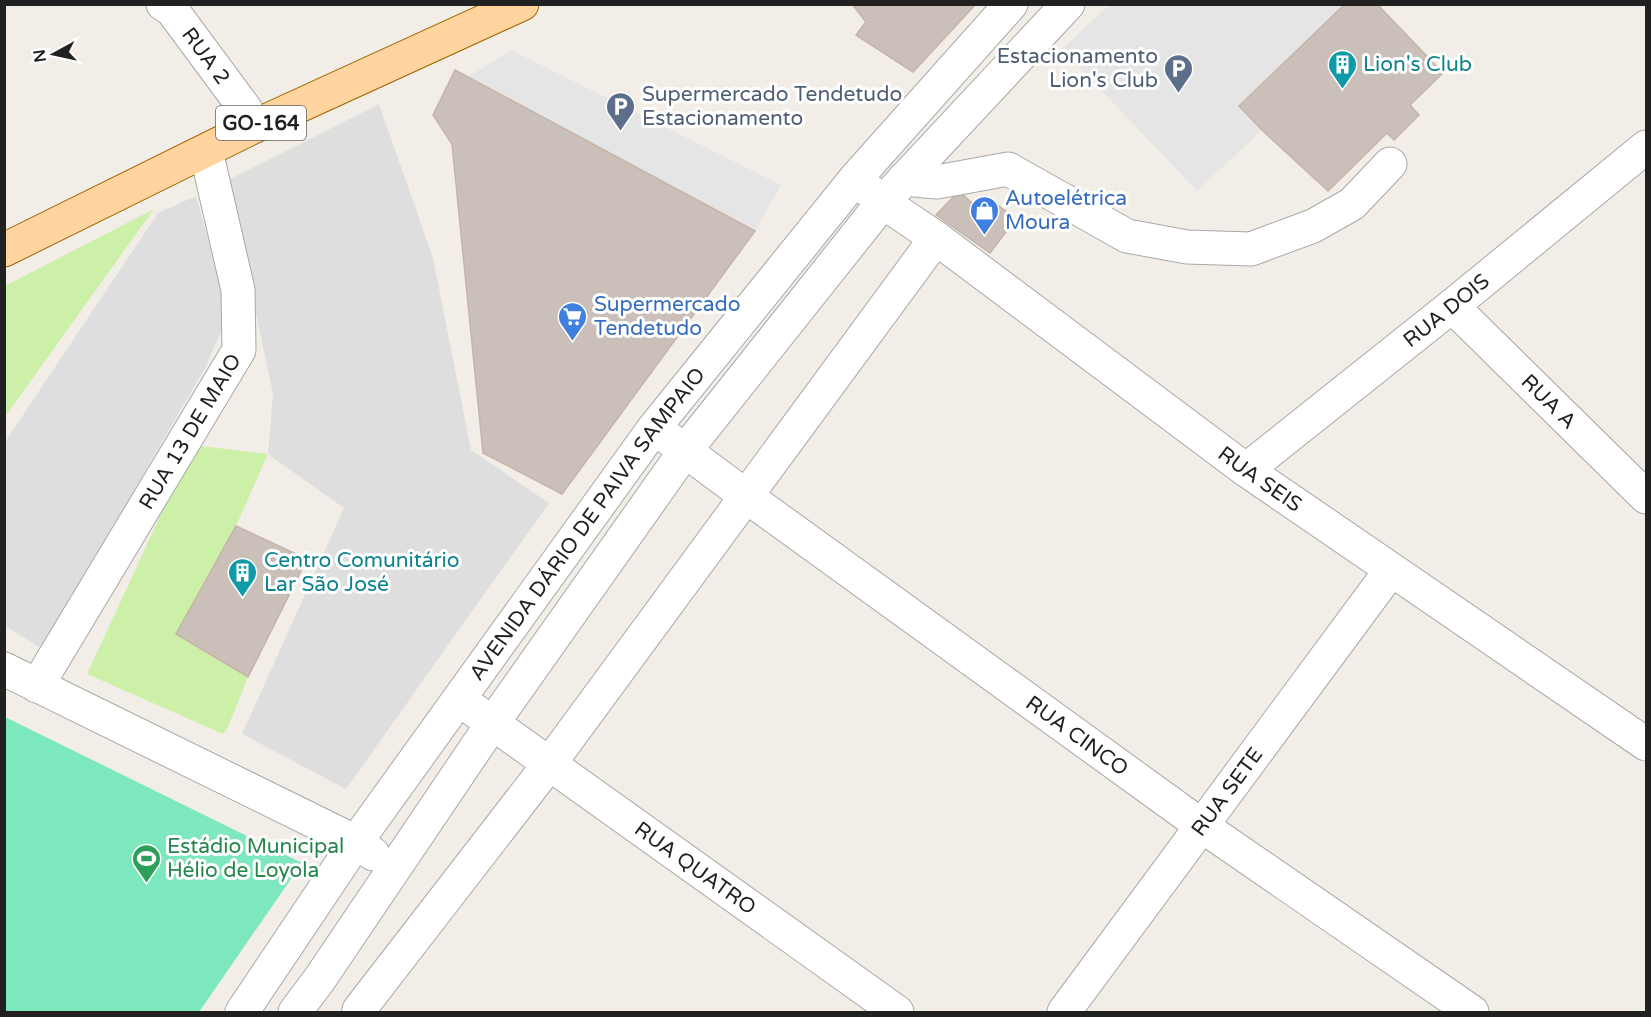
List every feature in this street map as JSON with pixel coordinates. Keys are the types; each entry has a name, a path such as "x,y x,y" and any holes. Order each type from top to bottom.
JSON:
{"main road":[{"name":"GO-164","path":"4,229 467,4"},
{"name":"GO-164","path":"4,250 255,126 522,4"}],"street":[{"name":"AVENIDA DÁRIO DE PAIVA SAMPAIO","path":"242,1012 356,842 654,428 855,179 1011,4"},
{"path":"295,1012 492,724 685,452 893,191 1068,4"},
{"name":"RUA 2","path":"172,6 246,110"},
{"name":"RUA DOIS","path":"1246,470 1647,147"},
{"name":"RUA 13 DE MAIO","path":"37,686 239,350 238,290 206,151"},
{"path":"893,191 1008,169 1127,236 1187,247 1251,249 1313,226 1352,204 1390,164"},
{"name":"RUA SEIS","path":"855,179 893,191 936,238 1246,470 1647,744"},
{"path":"319,980 361,1011 550,764 936,238"},
{"name":"RUA A","path":"1452,306 1647,497"},
{"name":"RUA CINCO","path":"654,428 1202,826 1472,1012"},
{"name":"RUA SETE","path":"1064,1012 1391,570"},
{"path":"4,669 356,842 394,869"},
{"name":"RUA QUATRO","path":"460,698 492,724 897,1012"}],"shaded area":[{"name":"Estacionamento Lion's Club","path":"1109,5 1345,5 1240,106 1262,130 1197,191 1062,49"},
{"name":"Supermercado Tendetudo Estacionamento","path":"511,50 781,185 755,231 468,77"},
{"path":"379,104 433,258 471,450 549,503 346,789 242,734 344,508 268,454 273,394 228,180"},
{"path":"196,196 229,314 205,368 42,649 5,626 5,442 158,213"}],"green space":[{"path":"154,209 5,417 5,286"},
{"path":"193,445 268,454 236,526 176,634 248,677 223,734 87,674"},
{"name":"Estádio Municipal Hélio de Loyola","path":"5,717 302,863 199,1012 5,1012"}],"building":[{"path":"852,4 976,4 913,72 856,35 866,22"},
{"name":"Lion's Club","path":"1345,4 1377,4 1443,73 1410,105 1419,115 1394,140 1387,133 1328,191 1239,106"},
{"name":"Supermercado Tendetudo","path":"455,70 755,231 562,494 483,453 452,144 433,115"},
{"name":"Autoelétrica Moura","path":"959,191 983,213 991,200 1016,219 990,253 936,215"},
{"name":"Centro Comunitário Lar São José","path":"236,526 307,559 248,677 176,634"}],"place":[{"name":"Lion's Club","path":"1342,90"},
{"name":"Estacionamento Lion's Club","path":"1179,94"},
{"name":"Supermercado Tendetudo Estacionamento","path":"621,132"},
{"name":"Autoelétrica Moura","path":"984,236"},
{"name":"Supermercado Tendetudo","path":"573,342"},
{"name":"Centro Comunitário Lar São José","path":"243,598"},
{"name":"Estádio Municipal Hélio de Loyola","path":"146,884"}]}
